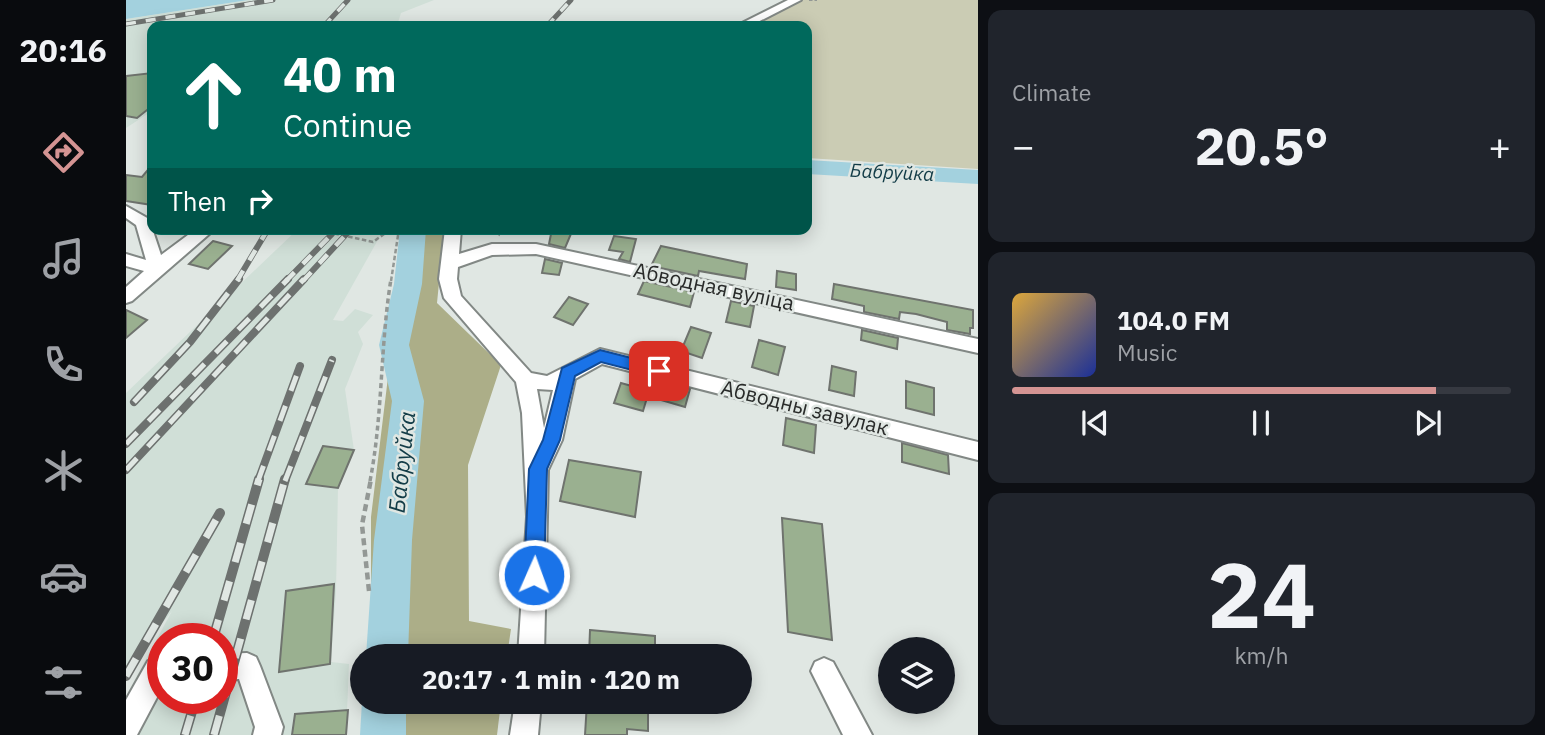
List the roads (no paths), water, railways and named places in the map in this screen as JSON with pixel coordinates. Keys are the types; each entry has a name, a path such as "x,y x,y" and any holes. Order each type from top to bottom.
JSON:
{"street":[{"path":"752,21 796,0"},
{"path":"126,211 143,223 157,269"},
{"path":"126,297 200,235"},
{"path":"453,235 452,263 448,279 453,298 525,379 535,421 538,469 531,644"},
{"name":"Абводная вуліца","path":"452,263 493,247 536,249 834,312 978,346"},
{"path":"126,260 157,269"},
{"name":"Абводны завулак","path":"525,379 549,384 600,356 978,451"},
{"path":"538,469 552,440 567,372"},
{"path":"238,666 247,666 269,727 267,735"},
{"path":"824,671 858,735"},
{"path":"126,728 147,689"},
{"path":"524,735 527,714"}],"water":[{"path":"126,0 248,0 126,19"}],"waterway":[{"name":"Бабруйка","path":"812,167 978,177"},
{"name":"Бабруйка","path":"388,644 393,540 408,401 394,345 408,284 412,235"},
{"name":"Бабруйка","path":"383,735 384,714"}],"railway":[{"path":"126,24 273,0"},
{"path":"329,21 348,0"},
{"path":"552,21 571,0"},
{"path":"237,281 264,235"},
{"path":"286,281 331,235"},
{"path":"303,281 345,235"},
{"path":"134,402 190,342 239,279"},
{"path":"126,444 288,279"},
{"path":"126,470 304,279"},
{"path":"285,481 332,360"},
{"path":"258,481 300,366"},
{"path":"218,623 259,479"},
{"path":"214,735 285,479"},
{"path":"126,676 220,513"},
{"path":"185,735 191,714"}]}
